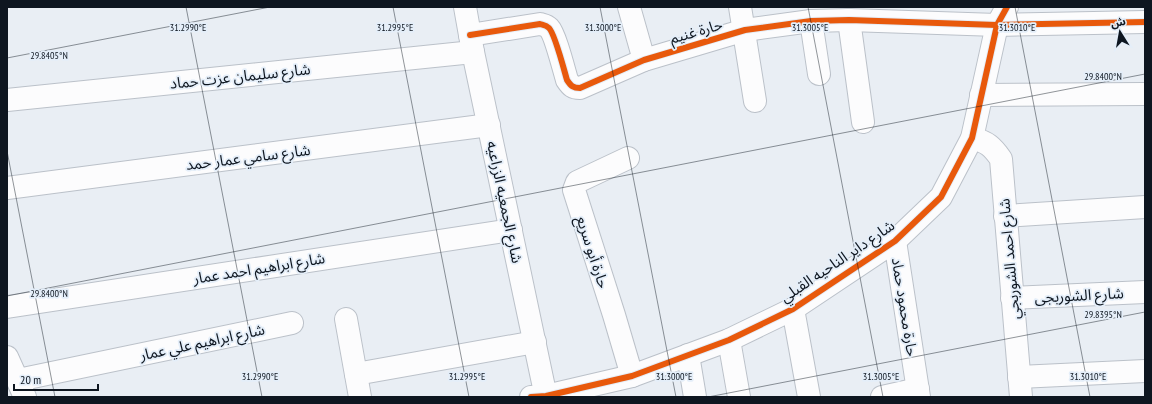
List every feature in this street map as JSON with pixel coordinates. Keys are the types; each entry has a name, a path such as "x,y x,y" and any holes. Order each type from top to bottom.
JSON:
{"main road":[{"name":"شارع الجمعيه الزراعيه","path":"465,7 535,342 541,397"},
{"path":"629,7 644,60"},
{"path":"740,7 745,30 755,101"},
{"name":"حارة غنيم","path":"472,44 540,24 548,27 553,34 567,80 574,88 580,88 644,60 745,30 811,22 1002,16 1145,22"},
{"name":"شارع داير الناحيه القبلي","path":"541,397 632,376 729,340 793,309 894,241 941,197 972,138 981,95 1002,16"},
{"path":"849,20 863,122"},
{"path":"811,22 818,74"},
{"name":"شارع سليمان عزت حماد","path":"7,100 472,44"},
{"path":"981,95 1145,94"},
{"name":"شارع سامي عمار حمد","path":"7,188 489,126"},
{"name":"شارع احمد الشوربجي","path":"972,138 984,142 994,149 1001,160 1020,387"},
{"name":"حارة أبو سريع","path":"628,158 577,182 574,190 614,314 632,376"},
{"path":"1006,216 1145,207"},
{"name":"شارع ابراهيم احمد عمار","path":"7,307 511,230"},
{"name":"حارة محمود حماد","path":"894,241 918,393"},
{"name":"شارع الشوربجى","path":"1012,298 1145,292"},
{"path":"793,309 809,397"},
{"path":"346,319 360,397"},
{"name":"شارع ابراهيم علي عمار","path":"22,389 292,323"},
{"path":"729,340 739,397"},
{"path":"356,374 535,342"},
{"path":"688,355 694,397"},
{"path":"7,357 22,389"},
{"path":"1020,387 1145,371"},
{"path":"882,397 918,393"}],"cycle path":[{"path":"531,397 546,396 632,376 729,340 793,309 895,241 941,197 972,138 997,25 1007,7"},
{"path":"470,35 540,24 546,26 549,28 554,37 567,80 572,86 580,88 644,60 745,30 811,21 849,20 997,25 1145,22"}]}
